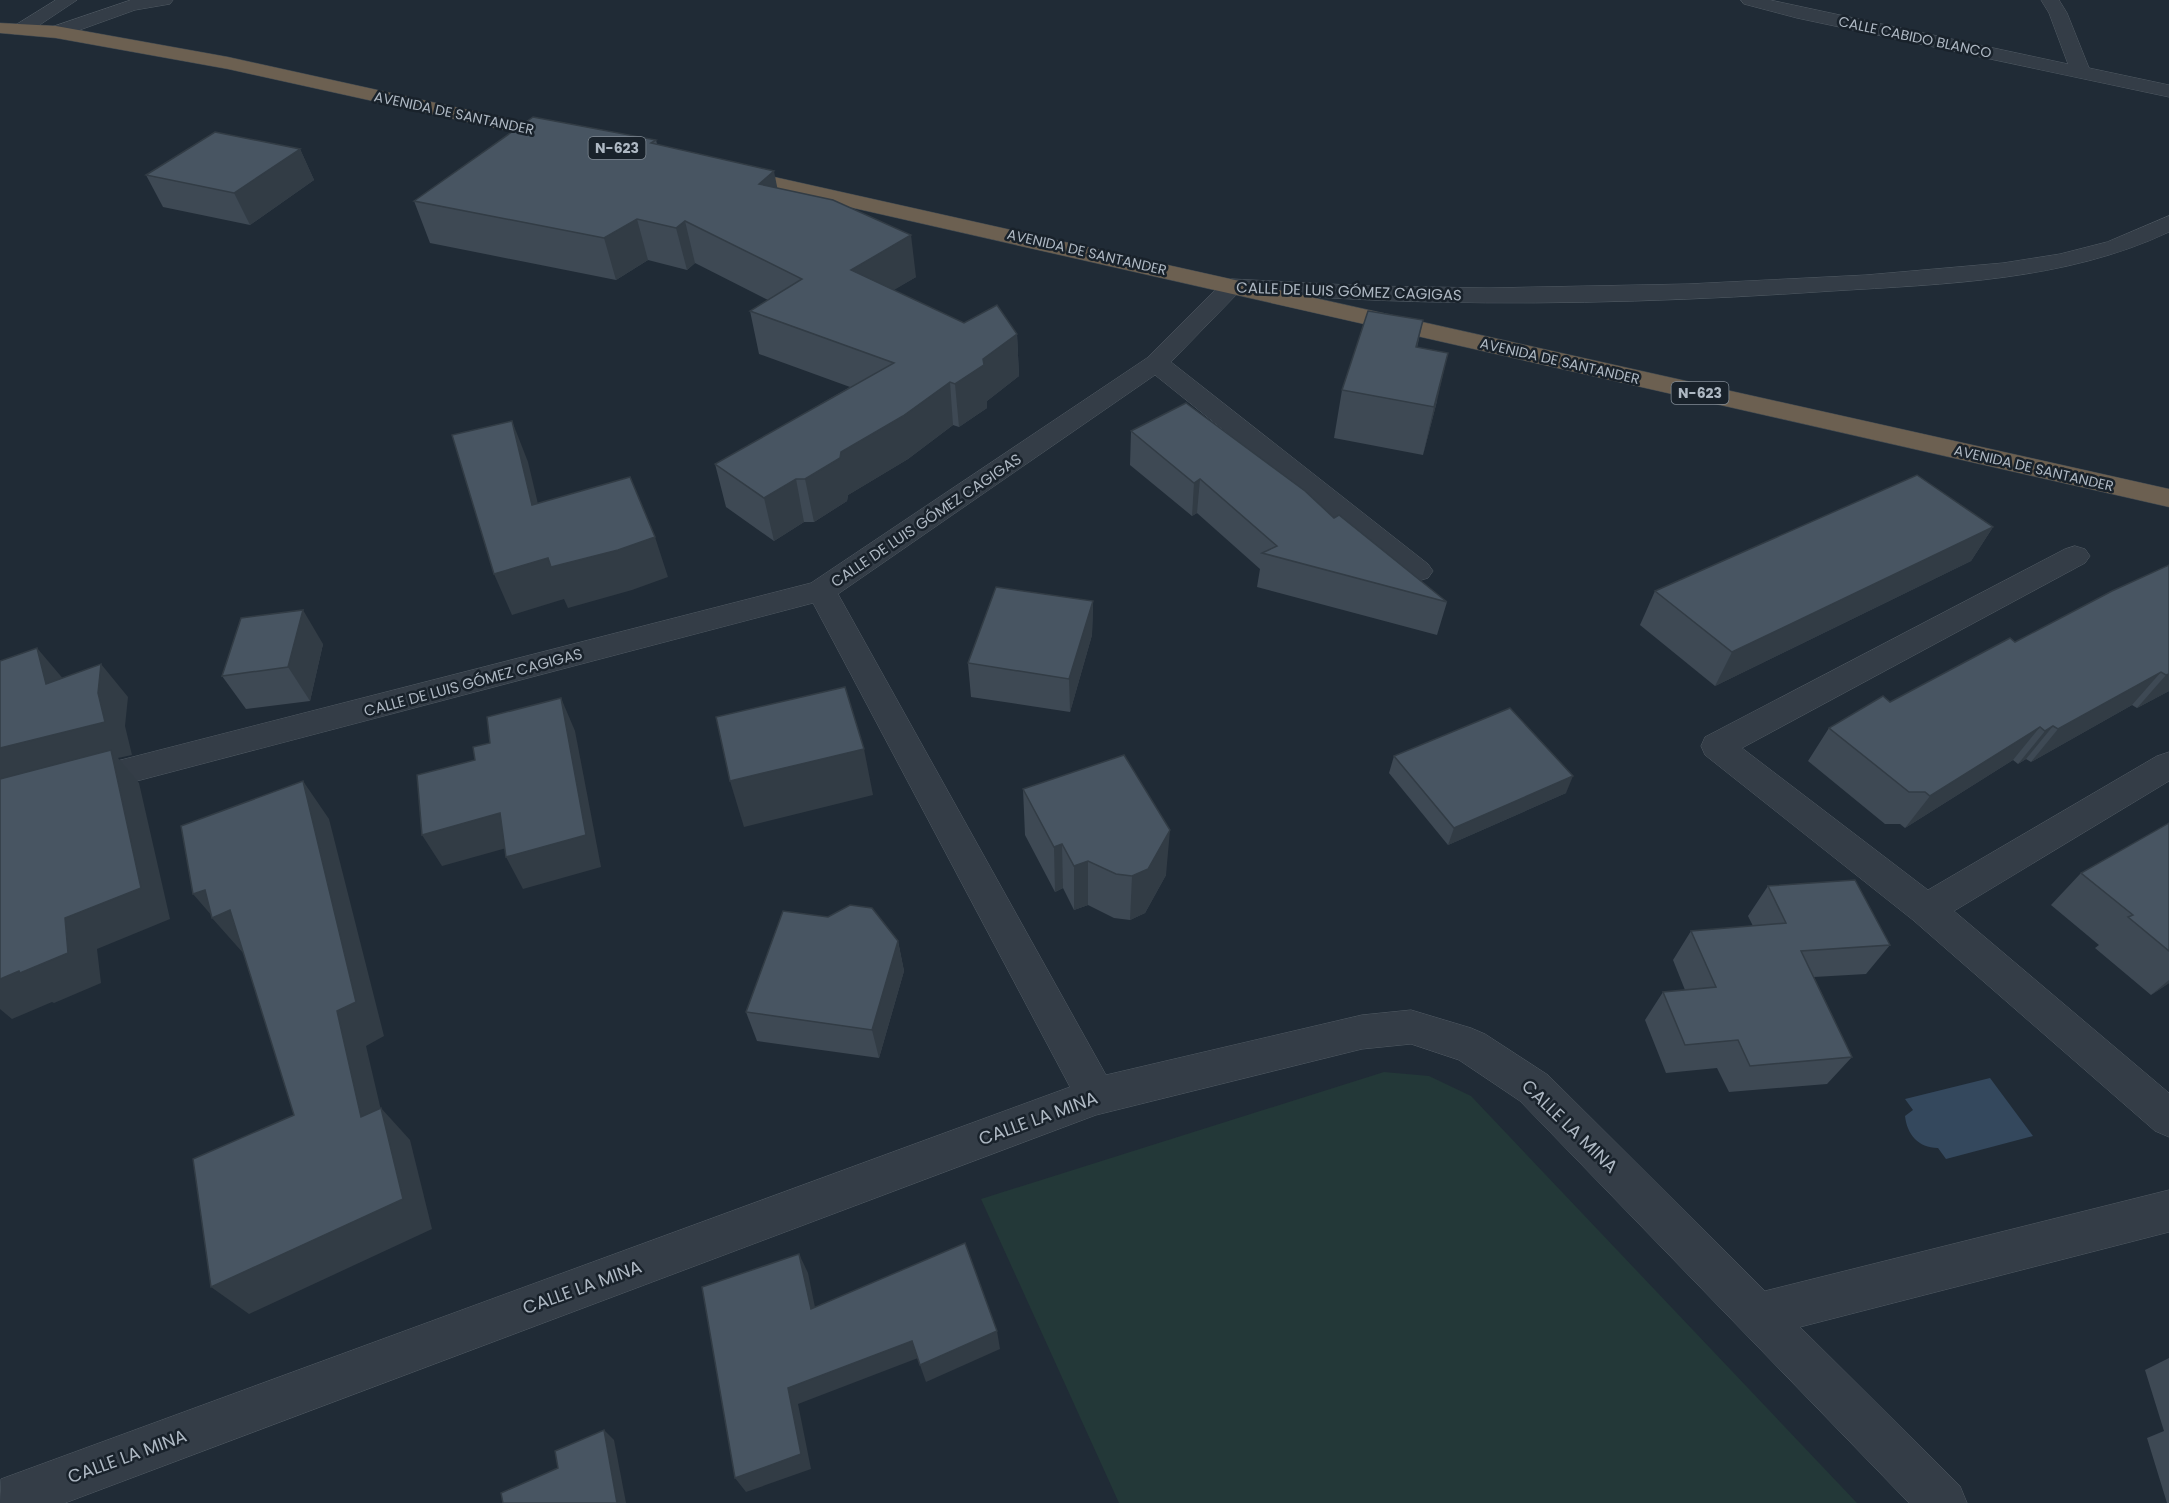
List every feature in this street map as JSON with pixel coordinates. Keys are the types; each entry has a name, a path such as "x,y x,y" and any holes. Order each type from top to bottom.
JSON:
{"highway":[{"name":"AVENIDA DE SANTANDER","path":"10,29 56,32 228,63 587,142"},
{"name":"AVENIDA DE SANTANDER","path":"715,170 2169,498"}],"street":[{"path":"10,29 68,0"},
{"path":"56,32 132,5 164,0"},
{"name":"CALLE CABIDO BLANCO","path":"1750,0 1797,13 2169,91"},
{"path":"2050,0 2058,13 2080,71"},
{"name":"CALLE DE LUIS GÓMEZ CAGIGAS","path":"0,804 821,591 1156,363 1232,285 1388,294 1603,295 1833,285 1999,272 2090,255 2122,245 2169,223"},
{"path":"1156,363 1418,571"},
{"path":"2075,556 1717,746 1926,909 2169,1118"},
{"path":"821,591 1096,1096"},
{"path":"1926,909 2169,765"},
{"name":"CALLE LA MINA","path":"1,1503 1096,1096 1362,1032 1411,1027 1471,1046 1534,1088 1943,1503"},
{"path":"1759,1315 2169,1211"}],"green space":[{"path":"1384,1072 1429,1076 1471,1096 1857,1503 1119,1503 981,1199"}],"water":[{"path":"1990,1078 2033,1136 1946,1159 1938,1148 1919,1143 1911,1134 1905,1116 1913,1110 1905,1099"}],"building":[{"path":"533,117 656,140 651,143 774,171 759,184 833,200 911,235 851,270 964,323 997,305 1017,334 983,359 984,365 955,384 950,382 903,416 841,452 840,458 805,479 796,479 764,498 715,464 894,363 750,311 802,279 685,221 676,228 637,219 604,238 414,201"},
{"path":"215,132 300,149 234,193 146,175"},
{"path":"1368,311 1423,320 1416,347 1448,353 1434,407 1342,390"},
{"path":"1186,403 1305,491 1334,518 1339,515 1447,602 1262,553 1277,546 1200,479 1194,483 1131,431"},
{"path":"512,421 532,505 630,477 655,537 618,550 551,567 548,558 494,574 452,435"},
{"path":"1917,475 1993,527 1732,652 1655,591"},
{"path":"2169,565 2169,674 2161,672 2058,729 2053,726 2045,731 2040,727 1930,796 1925,792 1909,792 1829,728 1883,696 1890,702 2010,638 2015,642 2112,591"},
{"path":"996,587 1093,601 1069,679 968,663"},
{"path":"303,610 288,667 222,676 241,618"},
{"path":"37,648 46,684 101,664 98,693 105,722 0,748 0,661"},
{"path":"845,687 864,749 730,781 716,717"},
{"path":"561,698 586,835 506,857 500,813 422,835 417,775 475,760 473,747 490,743 487,717"},
{"path":"1510,708 1573,776 1454,828 1394,756"},
{"path":"111,750 141,888 65,918 68,953 0,979 0,779"},
{"path":"1124,755 1170,830 1148,869 1132,876 1116,874 1088,861 1074,866 1062,844 1054,847 1023,789"},
{"path":"303,781 356,1002 337,1011 361,1117 381,1108 403,1199 211,1287 193,1159 294,1115 230,910 212,918 205,890 193,894 181,826"},
{"path":"2169,823 2169,951 2128,917 2133,915 2081,873"},
{"path":"1855,880 1890,945 1801,951 1852,1057 1750,1066 1738,1040 1685,1045 1663,992 1716,987 1691,931 1786,923 1768,886"},
{"path":"850,905 872,908 898,941 872,1030 746,1012 783,911 828,917"},
{"path":"965,1243 997,1331 920,1365 912,1341 788,1388 801,1454 735,1478 702,1287 799,1254 811,1309"},
{"path":"604,1430 617,1503 503,1503 501,1493 558,1468 555,1451"}]}
